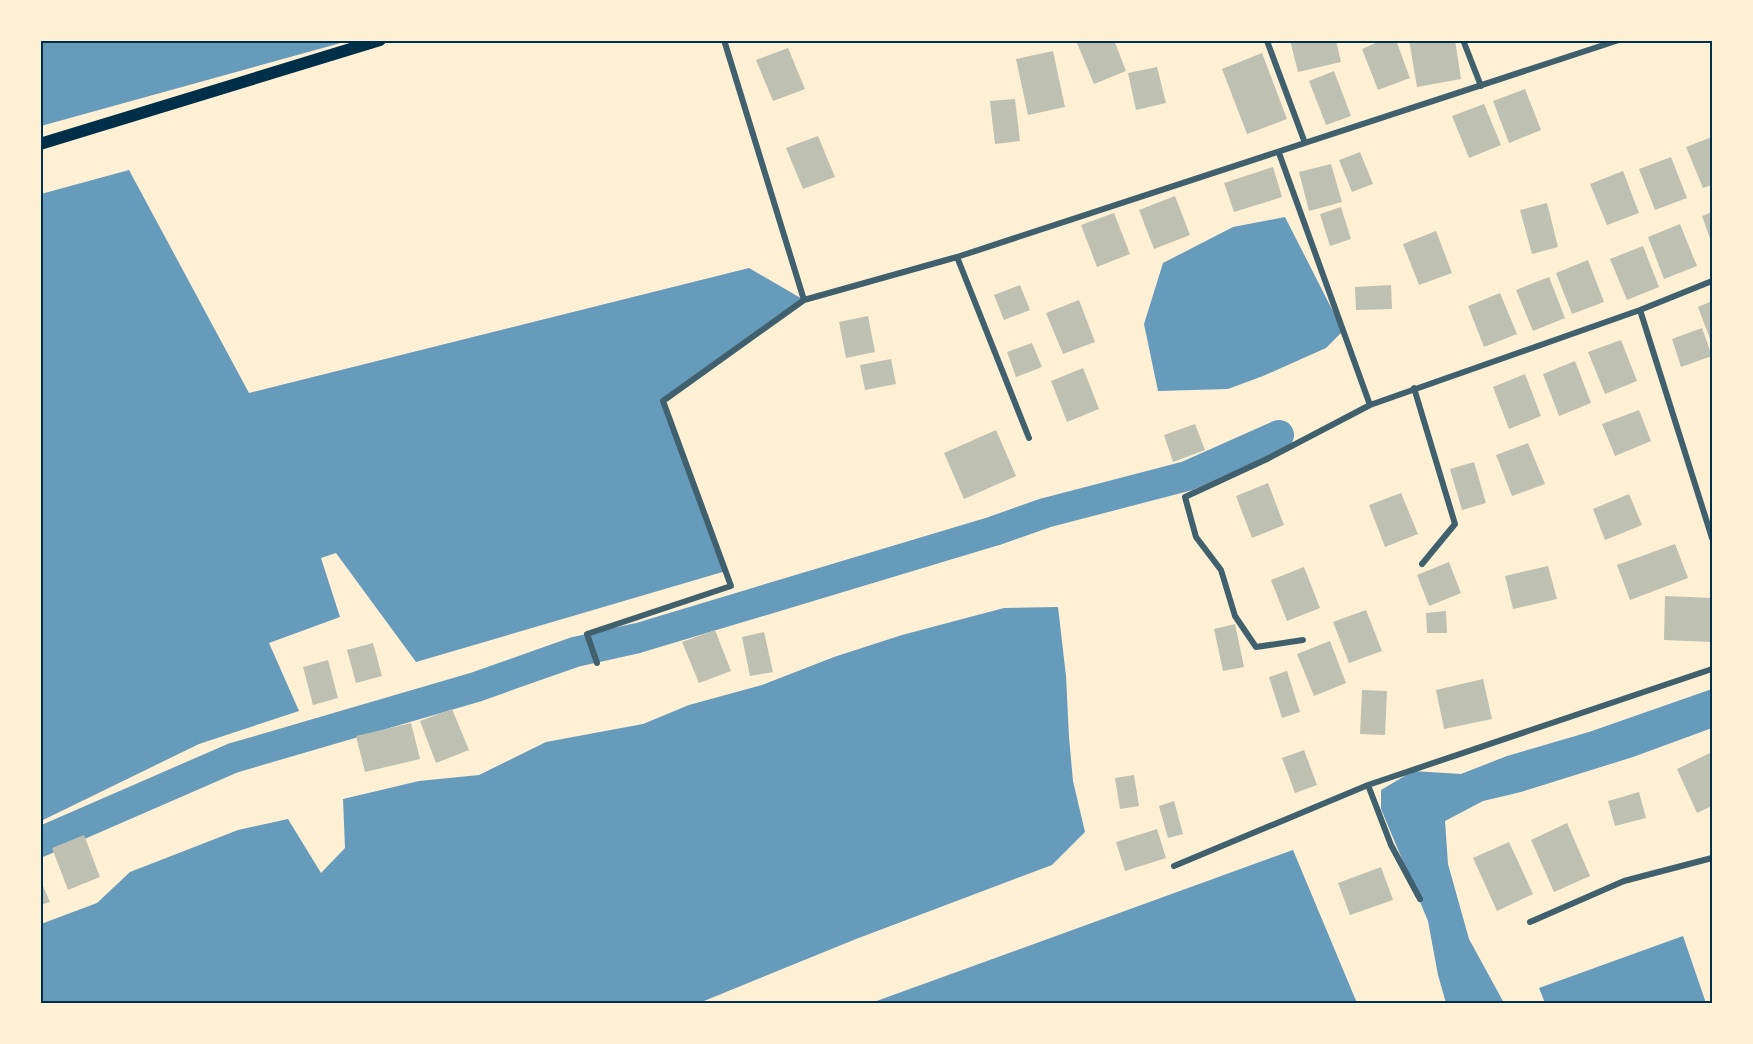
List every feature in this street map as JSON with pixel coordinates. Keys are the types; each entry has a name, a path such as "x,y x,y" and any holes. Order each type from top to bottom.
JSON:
{"main road":[{"path":"40,144 380,40"}],"street":[{"path":"724,40 804,300"},
{"path":"1463,40 1481,86"},
{"path":"597,663 587,634 731,586 663,401 804,300 957,257 1619,40"},
{"path":"1267,41 1305,143"},
{"path":"1279,153 1370,405"},
{"path":"957,257 1029,438"},
{"path":"1303,640 1256,647 1235,616 1221,570 1196,537 1185,497 1268,459 1370,405 1640,310 1713,281"},
{"path":"1640,310 1713,538"},
{"path":"1414,388 1455,524 1422,564"},
{"path":"1174,866 1368,785 1713,669"},
{"path":"1368,785 1391,845 1420,898"},
{"path":"1530,922 1624,881 1713,858"}],"water":[{"path":"41,40 348,41 41,126"},
{"path":"129,170 249,393 749,268 804,300 663,401 726,571 416,662 336,553 321,558 340,617 269,643 299,711 199,744 41,821 41,194"},
{"path":"1285,217 1343,331 1326,348 1228,389 1158,391 1144,324 1163,263 1233,227"},
{"path":"1058,607 1066,676 1073,781 1085,832 1052,865 856,939 699,1003 41,1003 41,924 97,903 130,872 238,830 288,819 321,873 345,848 343,799 419,781 479,775 546,742 643,724 689,705 762,685 834,657 902,635 1004,608"},
{"path":"1712,689 1712,728 1633,757 1521,792 1483,801 1445,821 1448,864 1469,939 1504,1003 1446,1003 1438,975 1428,921 1381,809 1381,790 1413,771 1461,774 1507,756 1589,732"},
{"path":"1293,850 1357,1003 871,1003"},
{"path":"1683,936 1706,1003 1545,1003 1539,988"}],"building":[{"path":"1084,40 1114,40 1126,71 1094,84 1077,43"},
{"path":"1290,40 1336,40 1341,62 1298,72"},
{"path":"1382,40 1396,40 1410,78 1378,90 1362,49"},
{"path":"1409,40 1455,40 1461,79 1417,87"},
{"path":"788,48 805,89 773,101 756,60"},
{"path":"1053,51 1065,107 1028,115 1016,59"},
{"path":"1262,53 1287,119 1247,134 1222,69"},
{"path":"1157,67 1166,103 1136,110 1128,73"},
{"path":"1334,71 1351,116 1326,125 1309,81"},
{"path":"1525,89 1541,130 1509,143 1493,101"},
{"path":"1015,99 1020,141 995,144 990,101"},
{"path":"1484,104 1501,145 1469,158 1452,116"},
{"path":"818,136 835,177 803,189 786,148"},
{"path":"1712,137 1712,185 1703,188 1686,147"},
{"path":"1360,152 1373,184 1352,192 1339,160"},
{"path":"1671,157 1687,198 1655,210 1639,169"},
{"path":"1331,164 1342,202 1309,211 1299,172"},
{"path":"1273,167 1282,197 1234,212 1224,183"},
{"path":"1623,171 1639,213 1607,225 1590,184"},
{"path":"1175,196 1190,235 1154,249 1139,210"},
{"path":"1547,203 1558,247 1532,254 1520,210"},
{"path":"1341,207 1351,239 1330,246 1320,214"},
{"path":"1712,212 1712,244 1702,216"},
{"path":"1114,213 1130,254 1097,267 1081,225"},
{"path":"1680,224 1697,266 1664,279 1648,237"},
{"path":"1436,231 1452,273 1419,285 1403,244"},
{"path":"1643,246 1659,287 1627,300 1610,259"},
{"path":"1588,260 1604,302 1572,314 1556,273"},
{"path":"1549,277 1565,318 1533,331 1516,290"},
{"path":"1020,285 1030,310 1004,320 994,295"},
{"path":"1391,285 1392,309 1356,310 1355,287"},
{"path":"1500,293 1517,334 1484,347 1468,306"},
{"path":"1079,300 1095,342 1063,354 1046,313"},
{"path":"1712,301 1712,344 1698,307"},
{"path":"868,316 875,352 846,358 839,322"},
{"path":"1702,328 1712,356 1681,367 1672,339"},
{"path":"1621,340 1637,381 1605,394 1588,352"},
{"path":"1032,343 1042,367 1016,377 1007,352"},
{"path":"891,359 896,384 865,390 860,365"},
{"path":"1575,361 1591,403 1559,416 1543,374"},
{"path":"1083,368 1099,409 1067,422 1051,381"},
{"path":"1525,374 1541,416 1509,429 1493,387"},
{"path":"1639,410 1651,441 1615,456 1602,424"},
{"path":"1195,424 1205,450 1173,462 1164,435"},
{"path":"996,430 1016,476 964,499 944,453"},
{"path":"1528,443 1545,484 1512,496 1496,455"},
{"path":"1474,462 1486,503 1462,510 1450,469"},
{"path":"1268,483 1284,525 1252,538 1236,496"},
{"path":"1401,493 1418,534 1385,547 1369,505"},
{"path":"1629,494 1642,525 1605,540 1593,509"},
{"path":"1675,544 1688,578 1630,600 1617,565"},
{"path":"1449,562 1461,593 1429,606 1417,575"},
{"path":"1548,566 1557,599 1513,609 1505,576"},
{"path":"1304,567 1320,608 1287,621 1271,580"},
{"path":"1665,596 1712,598 1712,642 1664,640"},
{"path":"1366,610 1382,651 1349,663 1333,622"},
{"path":"1446,611 1447,633 1427,633 1426,613"},
{"path":"1235,624 1244,667 1223,671 1214,629"},
{"path":"715,630 731,671 699,683 682,642"},
{"path":"764,632 773,672 750,676 742,637"},
{"path":"1330,641 1346,683 1314,696 1297,654"},
{"path":"373,643 382,676 356,683 347,650"},
{"path":"328,660 338,698 313,705 303,667"},
{"path":"1287,671 1300,712 1282,718 1269,677"},
{"path":"1483,679 1492,719 1444,729 1436,690"},
{"path":"1362,690 1387,691 1385,735 1360,734"},
{"path":"452,709 469,750 436,763 420,721"},
{"path":"411,723 420,759 365,772 356,736"},
{"path":"1304,750 1317,785 1295,793 1282,758"},
{"path":"1712,752 1712,806 1697,813 1677,769"},
{"path":"1134,775 1139,806 1120,809 1115,778"},
{"path":"1639,792 1646,818 1615,826 1608,801"},
{"path":"1174,801 1183,834 1168,838 1159,806"},
{"path":"1567,823 1590,876 1554,892 1531,840"},
{"path":"1157,829 1166,858 1125,871 1116,842"},
{"path":"84,835 100,877 68,890 52,848"},
{"path":"1509,842 1533,894 1497,911 1473,858"},
{"path":"1381,867 1393,900 1350,915 1338,883"},
{"path":"40,879 50,902 40,905"}],"waterway":[{"path":"40,842 233,758 476,687 575,652 638,638 994,531 1045,513 1187,476 1279,435"}]}
